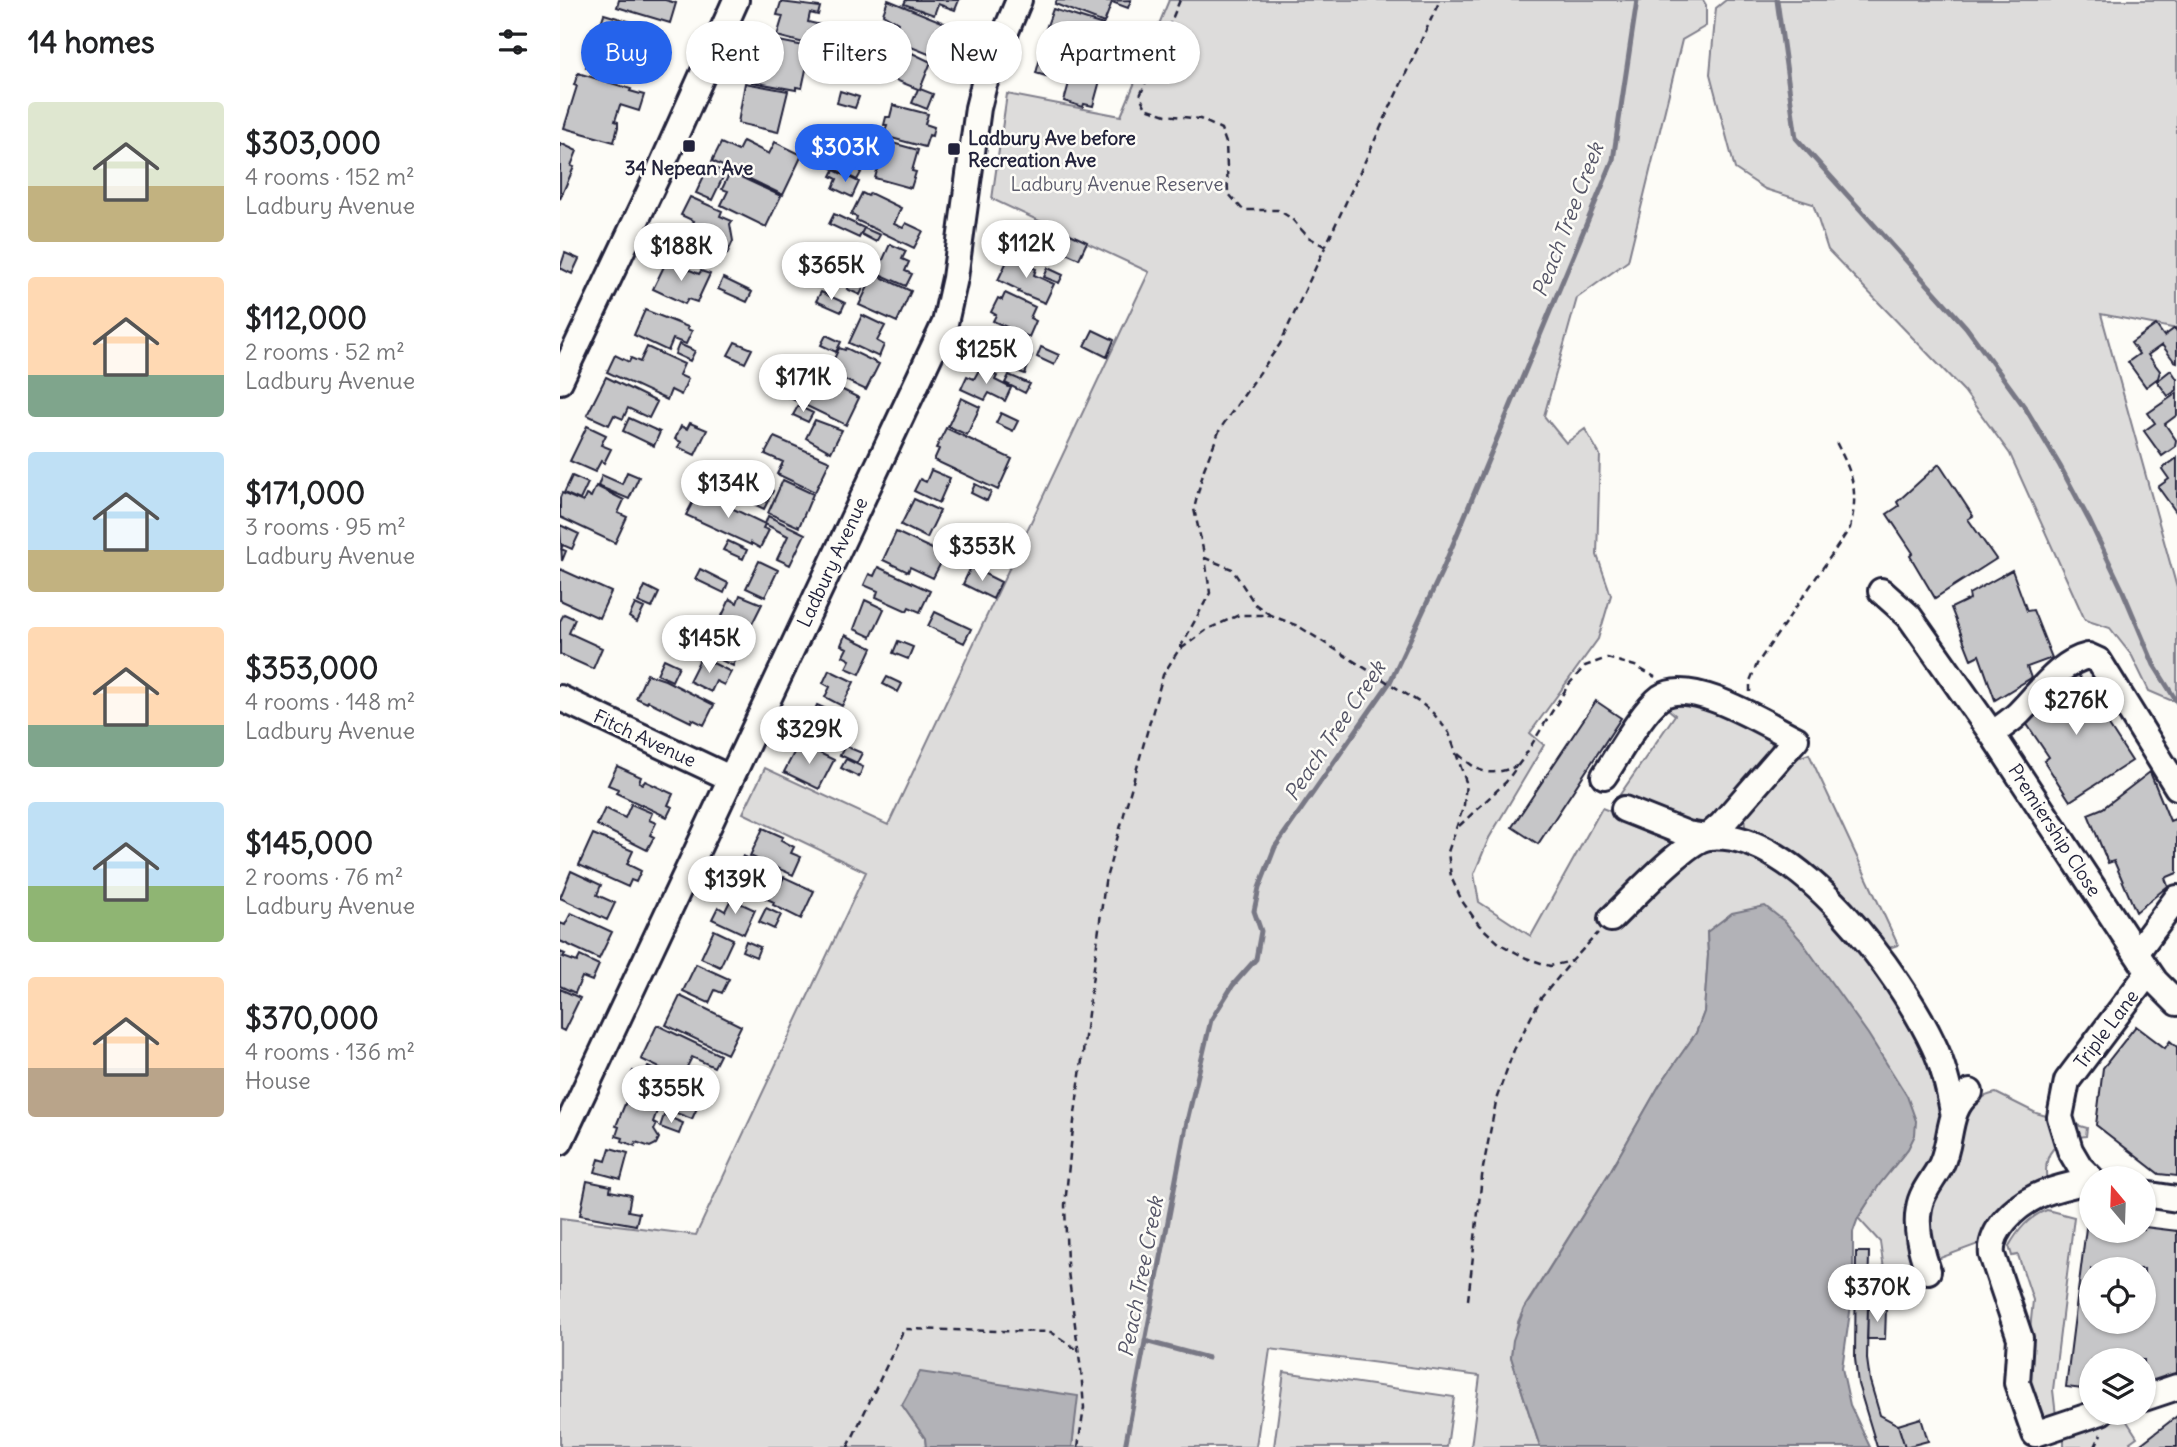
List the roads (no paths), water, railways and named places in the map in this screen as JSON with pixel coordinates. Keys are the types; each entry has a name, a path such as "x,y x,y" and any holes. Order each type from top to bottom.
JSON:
{"street":[{"path":"560,381 659,173 736,0"},
{"name":"Ladbury Avenue","path":"560,1142 944,323 955,278 981,96 1018,0"},
{"name":"Premiership Close","path":"1881,591 1909,616 1992,734 2143,963 2177,1003"},
{"path":"1992,734 2015,716 2066,666 2075,659 2088,656 2099,662 2177,787"},
{"path":"1604,776 1662,696 1681,691 1701,694 1796,739 1722,824 1681,853 1611,919"},
{"name":"Fitch Avenue","path":"560,698 730,778"},
{"path":"1624,809 1687,834 1737,840 1763,850 1794,869 1832,901 1859,930 1916,1010 1944,1054 1953,1112 1942,1164 1919,1206 1920,1241 1928,1271"},
{"name":"Triple Lane","path":"2082,1166 2070,1150 2060,1117 2067,1081 2143,963 2177,898"},
{"path":"1953,1112 1962,1098 1970,1092"},
{"path":"2079,1179 2035,1197 2006,1220 1991,1246 2020,1338 2017,1383 2035,1434 2079,1419"},
{"path":"2156,1196 2177,1199"},
{"path":"2156,1394 2177,1387"}],"waterway":[{"name":"Peach Tree Creek","path":"1125,1447 1187,1121 1211,1020 1233,985 1256,959 1261,931 1254,911 1259,888 1275,847 1390,682 1441,573 1613,160 1637,0"},
{"path":"1777,0 1796,138 1966,327 2026,409 2090,522 2154,665 2177,702"},
{"path":"1145,1341 1208,1358"}],"place":[{"name":"34 Nepean Ave","path":"689,146"},
{"name":"Ladbury Ave before Recreation Ave","path":"954,149"}],"park label":[{"name":"Ladbury Avenue Reserve","path":"1117,184"}]}
